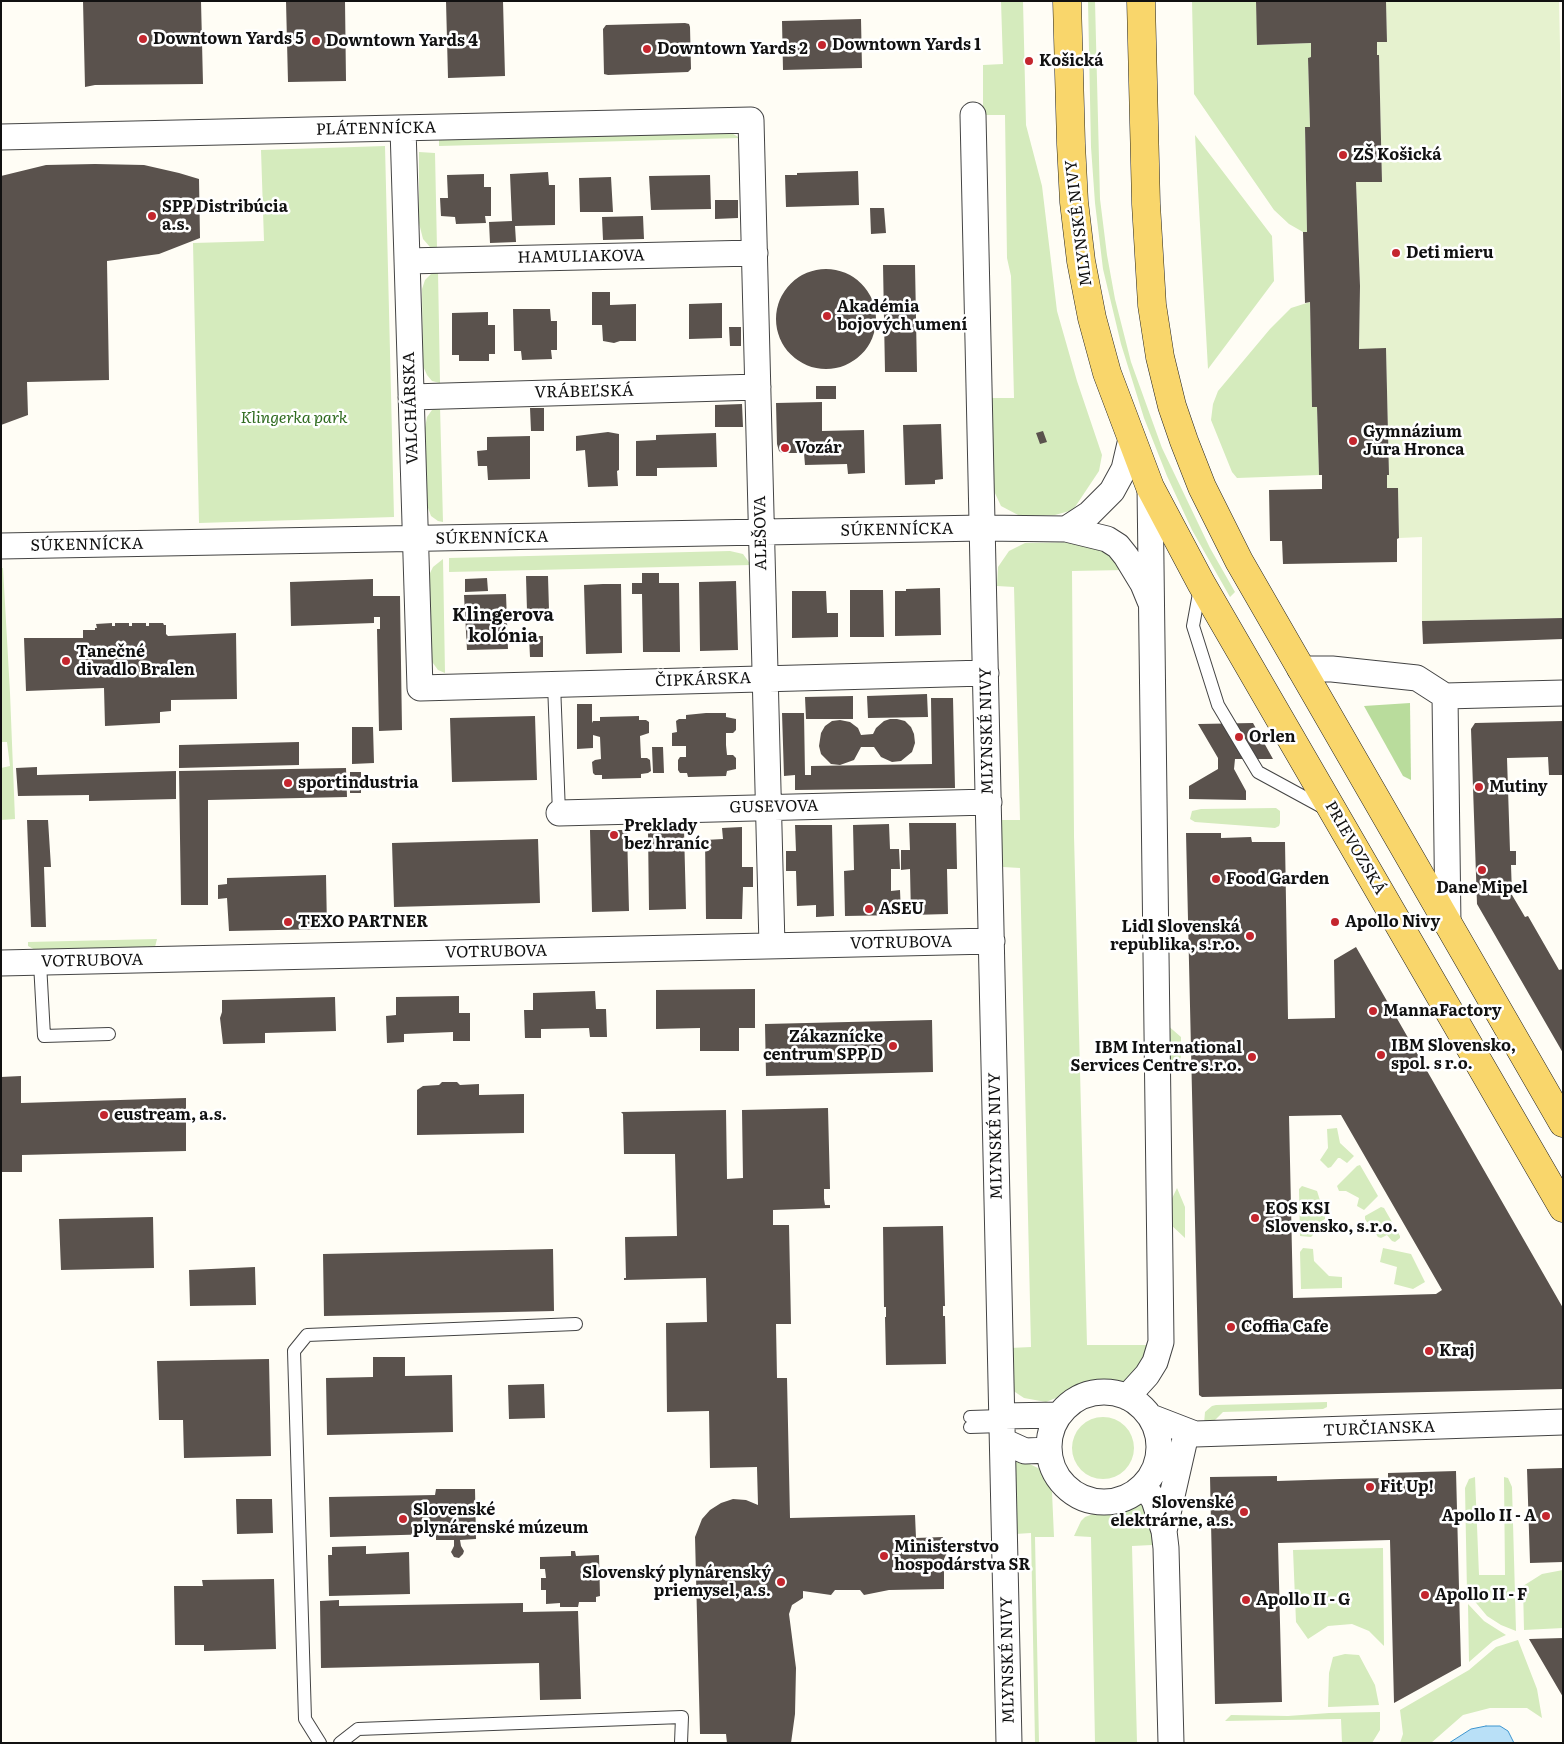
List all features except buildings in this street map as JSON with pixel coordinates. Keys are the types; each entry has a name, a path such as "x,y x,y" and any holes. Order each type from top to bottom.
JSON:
{"main road":[{"name":"MLYNSKÉ NIVY","path":"1067,1 1071,154 1081,261 1092,318 1102,354 1131,439 1150,487"},
{"path":"1141,1 1146,204 1152,305 1160,357 1172,406 1184,441 1202,487 1239,561 1448,925 1556,1094 1563,1123"},
{"name":"PRIEVOZSKÁ","path":"1150,487 1201,583 1563,1208"}],"street":[{"name":"MLYNSKÉ NIVY","path":"973,115 1010,1743"},
{"name":"PLÁTENNÍCKA","path":"1,138 751,120"},
{"name":"ALEŠOVA","path":"751,120 772,946"},
{"name":"VALCHÁRSKA","path":"403,128 420,688"},
{"name":"HAMULIAKOVA","path":"408,261 755,253"},
{"name":"VRÁBEĽSKÁ","path":"411,397 758,387"},
{"path":"1066,529 1089,514 1112,491 1124,469 1131,439"},
{"name":"MLYNSKÉ NIVY","path":"1127,1397 1148,1375 1155,1362 1161,1342 1150,487"},
{"name":"MLYNSKÉ NIVY","path":"982,528 1066,529 1107,539 1118,546 1126,556 1143,584 1150,601"},
{"name":"SÚKENNÍCKA","path":"1,546 982,528"},
{"path":"1300,668 1332,669 1417,678 1445,696 1563,693"},
{"name":"ČIPKÁRSKA","path":"420,688 986,673"},
{"path":"1445,696 1448,925"},
{"name":"GUSEVOVA","path":"559,813 988,802"},
{"name":"VOTRUBOVA","path":"1,963 992,941"},
{"path":"1171,1743 1166,1548 1164,1531 1149,1478 1159,1449 1158,1438 1150,1417 1144,1409 1127,1397 1112,1392 1089,1394 1075,1400 1059,1415 1051,1432 1049,1450 1053,1470 1061,1482 1072,1492 1084,1499 1100,1502 1116,1501 1131,1496 1149,1478 1189,1439"},
{"path":"1003,1428 1059,1415"},
{"name":"TURČIANSKA","path":"1150,1417 1189,1439 1563,1422"},
{"path":"1003,1428 1025,1451 1049,1450"},
{"path":"1164,1531 1189,1439"}],"lane":[{"path":"1201,583 1192,626 1218,705 1258,772 1336,815"},
{"path":"554,684 559,813"},
{"path":"40,963 44,1036 109,1034"},
{"path":"320,1743 305,1719 294,1352 307,1335 576,1324"},
{"path":"970,1422 1003,1428"},
{"path":"340,1743 358,1729 682,1717 682,1743"}],"green space":[{"path":"1001,1 1023,1 1026,125 1042,186 1057,311 1077,381 1102,455 1099,471 1073,510 1055,515 1020,516 1001,506 993,489 991,398 1014,398 1011,276 1007,258 1005,115 983,115 983,65 1003,64"},
{"path":"1088,1 1095,1 1100,199 1115,299 1131,362 1162,448 1210,548 1235,592 1230,597 1192,530 1167,476 1144,418 1121,344 1103,269 1095,203 1091,147"},
{"path":"1192,1 1256,1 1258,45 1311,43 1311,57 1308,58 1310,127 1305,128 1307,232 1303,232 1289,224 1274,210 1194,94"},
{"path":"1386,1 1559,1 1563,179 1563,618 1422,621 1422,537 1399,538 1398,488 1387,488 1387,475 1389,474 1386,349 1359,349 1360,286 1356,182 1382,181 1377,42 1387,42"},
{"path":"728,131 740,138 439,146 439,137"},
{"path":"1195,135 1272,236 1274,281 1208,369"},
{"name":"Klingerka park","path":"385,146 394,517 199,523 193,243 264,241 261,150"},
{"path":"419,152 435,153 437,249 430,247 423,239 419,223"},
{"path":"438,271 440,383 432,381 423,366 422,289 425,280 431,274"},
{"path":"1310,302 1312,406 1317,407 1319,475 1237,478 1232,472 1211,420 1213,404 1218,391 1270,329 1291,308"},
{"path":"440,406 443,522 431,516 427,505 425,428 427,417 432,410"},
{"path":"1086,542 1102,548 1125,570 1072,571 1074,836 1087,1345 1147,1345 1146,1361 1135,1377 1117,1384 1088,1385 1046,1402 1024,1398 1012,1390 1010,1348 1031,1347 1020,868 1003,867 1000,820 1020,820 1014,587 997,586 998,567 1009,551 1025,543"},
{"path":"730,551 743,554 751,565 449,572 449,558"},
{"path":"443,559 445,673 438,670 430,659 428,577 433,567"},
{"path":"1,568 3,568 10,693 15,819 1,820 1,768 10,766 7,742 1,742"},
{"path":"1410,703 1411,780 1403,776 1364,706"},
{"path":"1276,808 1280,811 1280,823 1275,828 1195,822 1190,819 1192,811 1201,809"},
{"path":"157,939 155,947 37,951 28,946 28,942"},
{"path":"1166,1024 1181,1037 1181,1057 1178,1063 1169,1066"},
{"path":"1337,1128 1340,1143 1354,1156 1347,1163 1338,1158 1328,1168 1320,1160 1328,1148 1327,1129"},
{"path":"1360,1165 1378,1196 1364,1210 1357,1206 1359,1198 1346,1191 1339,1191 1337,1186"},
{"path":"1302,1186 1317,1191 1325,1216 1325,1219 1312,1227 1313,1235 1311,1237 1300,1236 1299,1189"},
{"path":"1177,1188 1185,1207 1185,1238 1169,1223 1167,1209"},
{"path":"1381,1207 1384,1208 1400,1236 1395,1242 1387,1235 1381,1238 1378,1237 1376,1234 1378,1225 1367,1222 1365,1219 1365,1216"},
{"path":"1303,1248 1313,1249 1314,1261 1329,1276 1342,1277 1342,1288 1301,1289 1300,1252"},
{"path":"1383,1248 1411,1254 1425,1282 1413,1289 1394,1284 1397,1267 1380,1262"},
{"path":"1327,1402 1327,1407 1323,1409 1223,1412 1213,1422 1204,1424 1205,1412 1216,1405"},
{"path":"1103,1417 1120,1422 1125,1426 1129,1431 1134,1448 1129,1465 1125,1470 1120,1474 1103,1479 1086,1474 1081,1470 1077,1465 1072,1448 1077,1431 1081,1426 1086,1422"},
{"path":"1015,1457 1040,1469 1052,1492 1054,1537 1035,1537 1039,1743 1035,1743 1031,1533 1015,1534"},
{"path":"1475,1477 1479,1575 1505,1575 1504,1477 1508,1478 1512,1487 1516,1631 1501,1625 1487,1616 1467,1592 1465,1488 1469,1479"},
{"path":"1142,1503 1152,1523 1152,1545 1132,1546 1137,1743 1095,1743 1091,1537 1074,1536 1085,1517 1093,1514 1113,1512"},
{"path":"1383,1548 1384,1646 1369,1631 1352,1624 1328,1626 1308,1639 1296,1622 1293,1550"},
{"path":"1563,1570 1563,1628 1524,1630 1523,1586 1542,1574"},
{"path":"1468,1604 1484,1621 1506,1635 1493,1641 1469,1662"},
{"path":"1518,1640 1537,1689 1542,1718 1527,1708 1490,1708 1463,1715 1431,1743 1400,1743 1403,1734 1400,1710 1469,1670 1496,1647"},
{"path":"1345,1654 1359,1655 1375,1685 1379,1705 1328,1707 1329,1673 1333,1657"},
{"path":"1380,1712 1380,1730 1372,1743 1342,1743 1341,1719 1225,1721 1231,1715 1288,1716"}],"water":[{"path":"1500,1726 1508,1731 1514,1743 1449,1743 1471,1729"}],"place":[{"name":"Downtown Yards 5","path":"143,39"},
{"name":"Downtown Yards 4","path":"316,41"},
{"name":"Downtown Yards 1","path":"822,45"},
{"name":"Downtown Yards 2","path":"647,49"},
{"name":"Košická","path":"1029,61"},
{"name":"ZŠ Košická","path":"1343,155"},
{"name":"SPP Distribúcia a.s.","path":"152,216"},
{"name":"Deti mieru","path":"1396,253"},
{"name":"Akadémia bojových umení","path":"827,316"},
{"name":"Gymnázium Jura Hronca","path":"1353,441"},
{"name":"Vozár","path":"785,448"},
{"name":"Tanečné divadlo Bralen","path":"66,661"},
{"name":"Orlen","path":"1239,737"},
{"name":"sportindustria","path":"288,783"},
{"name":"Mutiny","path":"1479,787"},
{"name":"Preklady bez hraníc","path":"614,835"},
{"name":"Dane Mipel","path":"1482,870"},
{"name":"Food Garden","path":"1216,879"},
{"name":"ASEU","path":"869,909"},
{"name":"TEXO PARTNER","path":"288,922"},
{"name":"Apollo Nivy","path":"1335,922"},
{"name":"Lidl Slovenská republika, s.r.o.","path":"1250,936"},
{"name":"MannaFactory","path":"1373,1011"},
{"name":"Zákaznícke centrum SPP D","path":"893,1046"},
{"name":"IBM Slovensko, spol. s r.o.","path":"1381,1055"},
{"name":"IBM International Services Centre s.r.o.","path":"1252,1057"},
{"name":"eustream, a.s.","path":"104,1115"},
{"name":"EOS KSI Slovensko, s.r.o.","path":"1255,1218"},
{"name":"Coffia Cafe","path":"1231,1327"},
{"name":"Kraj","path":"1429,1351"},
{"name":"Fit Up!","path":"1370,1487"},
{"name":"Slovenské elektrárne, a.s.","path":"1244,1512"},
{"name":"Apollo II - A","path":"1546,1516"},
{"name":"Slovenské plynárenské múzeum","path":"403,1519"},
{"name":"Ministerstvo hospodárstva SR","path":"884,1556"},
{"name":"Slovenský plynárenský priemysel, a.s.","path":"781,1582"},
{"name":"Apollo II - F","path":"1425,1595"},
{"name":"Apollo II - G","path":"1246,1600"}],"district":[{"name":"Klingerova kolónia","path":"503,626"}]}
